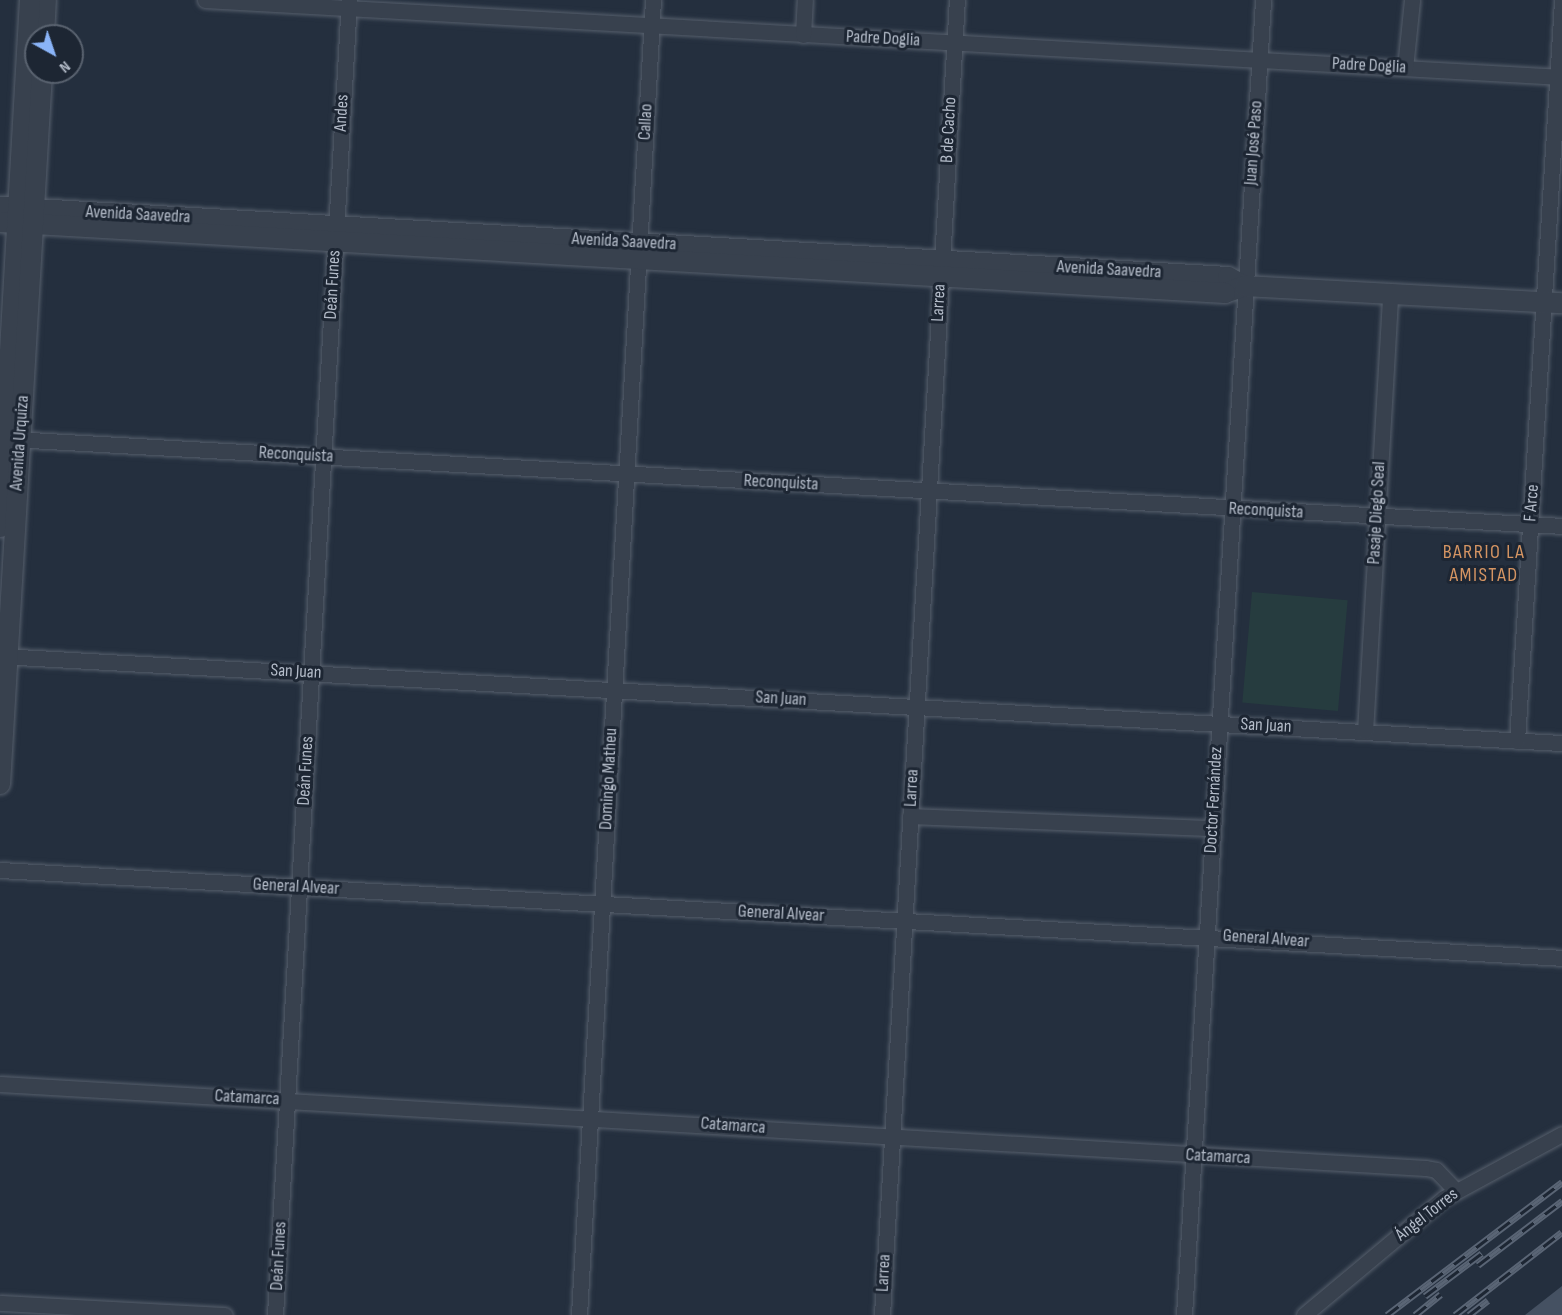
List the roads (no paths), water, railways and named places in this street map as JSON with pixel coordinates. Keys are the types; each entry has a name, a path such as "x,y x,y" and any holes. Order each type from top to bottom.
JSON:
{"street":[{"path":"27,216 30,0"},
{"path":"45,24 46,0"},
{"name":"Padre Doglia","path":"205,0 349,4 652,26 1560,77"},
{"name":"Callao","path":"638,250 653,0"},
{"path":"803,35 805,0"},
{"name":"B de Cacho","path":"941,268 957,0"},
{"name":"Juan José Paso","path":"1245,286 1263,0"},
{"path":"1405,68 1412,0"},
{"name":"F Arce","path":"1517,741 1531,525 1554,302 1562,0"},
{"name":"Andes","path":"335,234 349,4"},
{"path":"27,216 41,84"},
{"name":"Avenida Saavedra","path":"0,207 27,216 941,268 1225,293 1245,286 1554,302"},
{"name":"Avenida Saavedra","path":"0,222 27,216"},
{"name":"Avenida Urquiza","path":"0,527 27,216"},
{"name":"Deán Funes","path":"275,1315 335,234"},
{"name":"Domingo Matheu","path":"579,1315 638,250"},
{"name":"Larrea","path":"882,1315 941,268"},
{"name":"Doctor Fernández","path":"1184,1315 1245,286"},
{"name":"Pasaje Diego Seal","path":"1365,732 1390,294"},
{"name":"Avenida Urquiza","path":"0,784 8,439"},
{"name":"Reconquista","path":"8,439 1562,526"},
{"name":"San Juan","path":"3,656 1562,743"},
{"path":"910,816 1213,828"},
{"name":"General Alvear","path":"0,870 1206,936 1562,958"},
{"name":"Catamarca","path":"0,1084 1426,1168 1436,1170 1456,1191"},
{"name":"Ángel Torres","path":"1304,1315 1456,1191 1562,1134"},
{"path":"0,1303 225,1315"}],"railway":[{"path":"1387,1315 1562,1182"},
{"path":"1478,1265 1562,1201"},
{"path":"1455,1315 1562,1232"},
{"path":"1425,1296 1482,1253"},
{"path":"1415,1315 1441,1294"},
{"path":"1469,1315 1488,1300"}],"district":[{"name":"BARRIO LA AMISTAD","path":"1484,564"}]}
